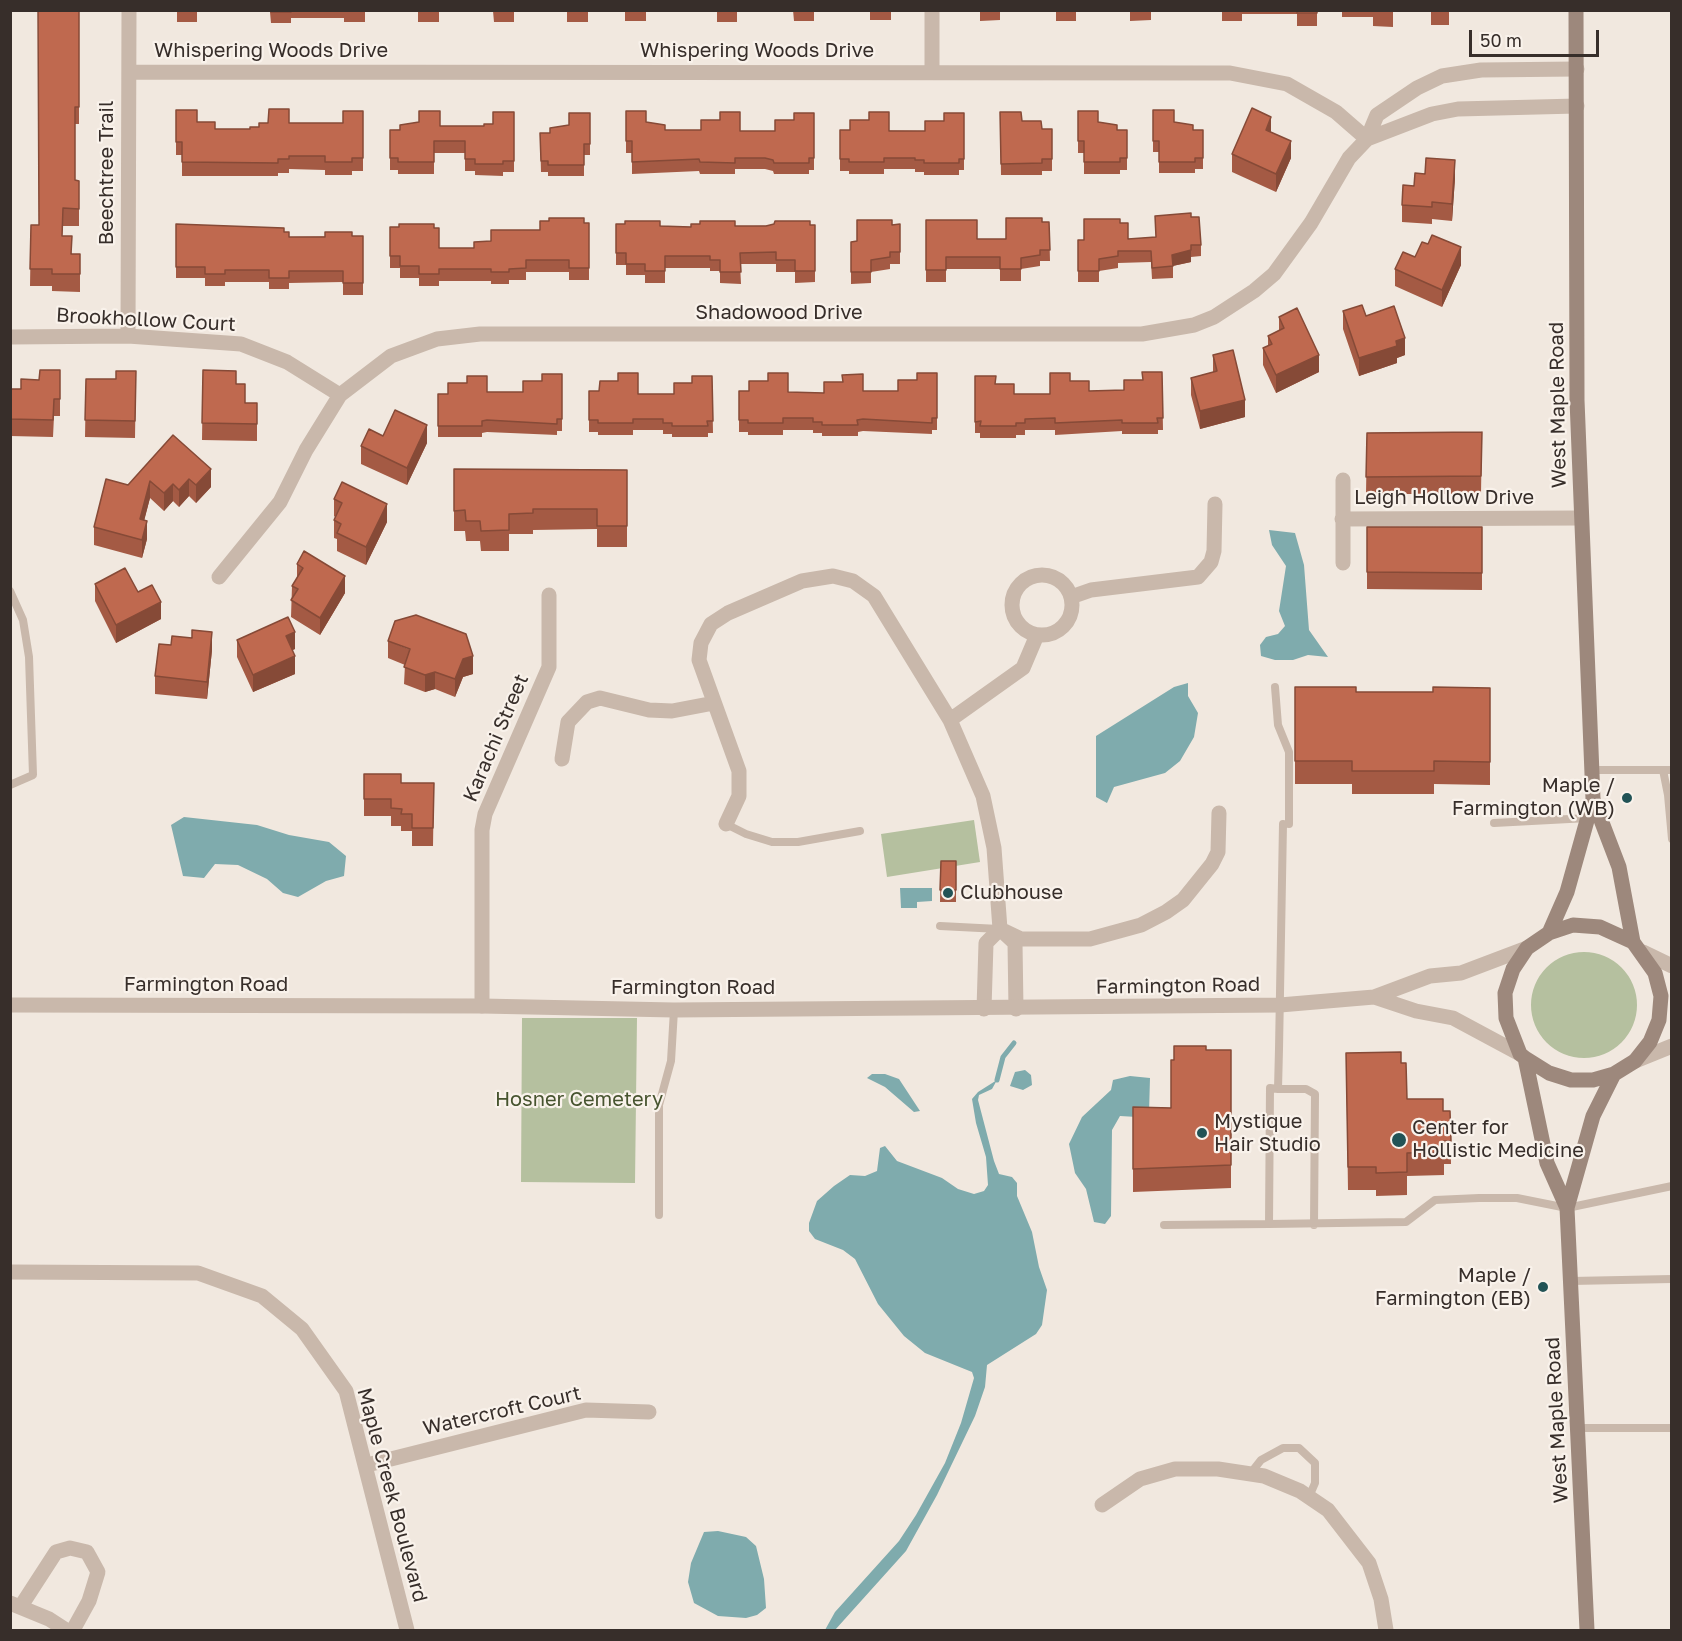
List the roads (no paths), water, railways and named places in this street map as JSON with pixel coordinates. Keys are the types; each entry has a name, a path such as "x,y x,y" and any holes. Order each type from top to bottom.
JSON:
{"main road":[{"name":"West Maple Road","path":"1548,933 1567,892 1593,799 1577,400 1576,10"},
{"name":"West Maple Road","path":"1593,799 1618,867 1638,947"},
{"path":"1574,925 1600,927 1638,947 1655,973 1660,996 1659,1020 1650,1042 1635,1061 1614,1074 1593,1080 1571,1080 1549,1074 1522,1056 1506,1018 1505,993 1513,969 1527,948 1548,933 1574,925"},
{"name":"West Maple Road","path":"1522,1056 1546,1163 1567,1208"},
{"name":"West Maple Road","path":"1587,1630 1567,1208 1593,1116 1614,1074"}],"street":[{"name":"Beechtree Trail","path":"128,336 129,10"},
{"path":"932,10 932,72"},
{"name":"Shadowood Drive","path":"219,577 280,502 306,450 340,395 391,356 437,339 457,335 1142,334 1194,325 1214,317 1254,291 1274,274 1311,224 1348,158 1367,139 1377,115 1417,88 1442,76 1481,70 1577,69"},
{"name":"Whispering Woods Drive","path":"129,72 1220,72 1251,75 1287,84 1336,112 1367,139"},
{"name":"Shadowood Drive","path":"1367,139 1432,114 1458,109 1577,106"},
{"name":"Brookhollow Court","path":"10,337 128,336 241,344 264,351 287,362 340,395"},
{"path":"1342,480 1342,563"},
{"path":"1071,597 1091,590 1198,577 1211,562 1215,551 1215,504"},
{"name":"Leigh Hollow Drive","path":"1342,519 1581,518"},
{"path":"726,824 739,796 740,771 699,660 701,644 711,624 728,613 802,581 833,576 853,581 874,596 950,720 983,796 994,848 1000,929 1015,943 1016,1009"},
{"path":"1051,576 1067,588 1071,597 1072,607 1064,625 1047,635 1037,635 1020,626 1012,608 1016,589 1031,577 1051,576"},
{"name":"Karachi Street","path":"482,1006 482,830 485,814 549,667 549,594"},
{"path":"950,720 1023,668 1037,635"},
{"path":"562,759 568,722 587,702 600,698 649,710 672,711 714,703"},
{"path":"1000,929 1021,939 1090,939 1141,925 1166,912 1184,900 1212,864 1218,852 1219,813"},
{"path":"984,1009 986,943 1000,929"},
{"path":"1638,947 1671,966"},
{"name":"Farmington Road","path":"10,1005 482,1006 674,1010 1016,1009 1280,1005 1374,997 1430,976 1461,973 1527,948"},
{"name":"Farmington Road","path":"1374,997 1416,1011 1453,1018 1522,1056"},
{"path":"1635,1061 1671,1046"},
{"name":"Maple Creek Boulevard","path":"10,1272 198,1273 262,1296 302,1329 346,1391 367,1465 406,1630"},
{"name":"Watercroft Court","path":"367,1465 586,1410 649,1412"},
{"path":"1102,1505 1140,1479 1175,1469 1218,1469 1264,1476 1309,1497 1328,1510 1369,1563 1381,1599 1386,1630"},
{"path":"66,1630 49,1619 16,1604 56,1552 70,1548 87,1552 98,1572 89,1601 73,1630"}],"lane":[{"path":"10,591 23,620 29,657 33,775 10,785"},
{"path":"1275,687 1278,726 1289,752 1278,1089"},
{"path":"1592,770 1667,770 1671,839"},
{"path":"1494,823 1588,818"},
{"path":"726,824 746,834 772,842 798,842 860,831"},
{"path":"939,926 1000,929"},
{"path":"659,1215 659,1105 672,1061 674,1010"},
{"path":"1269,1224 1270,1088 1306,1089 1315,1094 1314,1225"},
{"path":"1164,1225 1314,1225 1406,1222 1435,1200 1517,1198 1567,1208 1671,1186"},
{"path":"1571,1281 1671,1279"},
{"path":"1579,1428 1671,1428"},
{"path":"1250,1474 1261,1460 1283,1448 1299,1448 1315,1463 1315,1483 1309,1497"}],"water":[{"path":"1269,530 1295,533 1304,565 1309,630 1328,657 1308,655 1293,660 1275,660 1261,656 1260,645 1266,637 1278,634 1285,626 1279,611 1286,566 1272,545"},
{"path":"1188,683 1188,696 1198,713 1194,737 1180,761 1165,773 1114,787 1107,803 1096,797 1096,736 1174,687"},
{"path":"184,817 257,825 289,835 329,842 346,856 344,876 326,881 298,897 283,893 267,879 238,865 215,864 204,878 183,876 171,825"},
{"path":"900,888 932,888 932,901 917,902 917,908 901,908"},
{"path":"1025,1070 1031,1075 1032,1085 1023,1090 1010,1086 1015,1072"},
{"path":"872,1074 885,1074 899,1079 920,1111 914,1112 885,1087 867,1078"},
{"path":"1130,1076 1150,1078 1149,1113 1137,1117 1120,1116 1112,1130 1111,1216 1105,1224 1094,1222 1086,1189 1075,1173 1069,1144 1082,1117 1111,1090 1113,1080"},
{"path":"997,1080 992,1089 979,1095 978,1100 999,1174 1012,1177 1017,1183 1017,1196 1032,1232 1039,1267 1047,1290 1042,1325 1036,1334 987,1365 985,1387 975,1416 937,1495 906,1551 835,1630 825,1630 835,1612 899,1541 916,1515 945,1463 961,1423 974,1378 972,1372 925,1353 904,1336 878,1304 855,1259 843,1250 815,1239 809,1231 809,1223 817,1201 834,1186 850,1175 865,1176 877,1171 880,1148 885,1146 897,1161 942,1178 958,1189 974,1194 984,1191 988,1185 986,1157 972,1099 978,1092"},
{"path":"718,1531 746,1537 756,1546 764,1579 766,1608 757,1615 746,1618 718,1616 694,1603 688,1582 691,1563 704,1532"}],"waterway":[{"path":"997,1080 1003,1057 1014,1043"}],"place":[{"name":"Maple / Farmington (WB)","path":"1627,798"},
{"name":"Clubhouse","path":"948,893"},
{"name":"Mystique Hair Studio","path":"1202,1133"},
{"name":"Center for Hollistic Medicine","path":"1399,1140"},
{"name":"Maple / Farmington (EB)","path":"1543,1287"}],"park label":[{"name":"Hosner Cemetery","path":"579,1100"}]}
